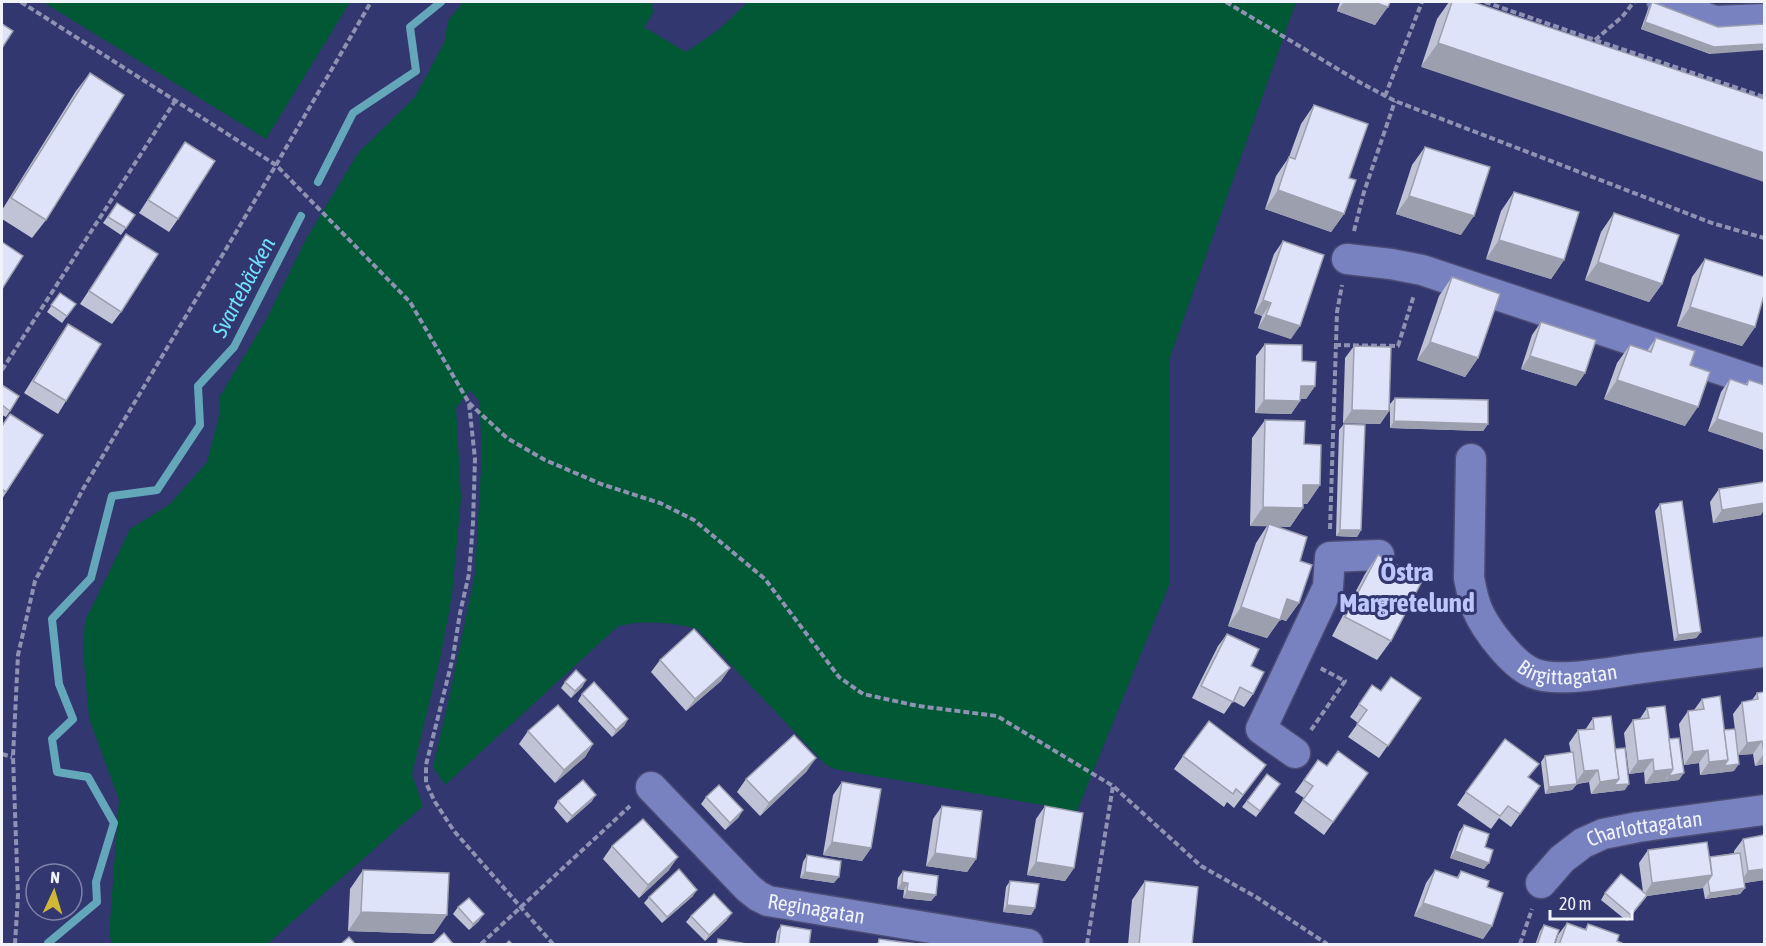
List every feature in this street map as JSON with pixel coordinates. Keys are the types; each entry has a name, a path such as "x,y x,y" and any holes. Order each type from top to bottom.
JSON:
{"street":[{"path":"1662,2 1715,21 1764,19"},
{"path":"1347,259 1422,270 1764,384"},
{"name":"Birgittagatan","path":"1471,459 1469,578 1472,593 1486,626 1524,668 1540,675 1570,676 1764,652"},
{"path":"1295,753 1261,729 1328,587 1330,557 1379,555"},
{"name":"Reginagatan","path":"651,787 748,888 768,901 1028,945"},
{"name":"Charlottagatan","path":"1541,883 1562,859 1583,843 1603,834 1764,810"}],"path":[{"path":"21,2 276,165 410,302 469,403 507,438 544,460 601,484 660,503 694,520 765,579 839,677 863,694 918,706 997,716 1113,786 1201,866 1256,897 1327,945"},
{"path":"15,945 18,895 12,757 18,655 35,581 83,489 371,2"},
{"path":"1226,2 1395,101 1712,224 1764,238"},
{"path":"1385,96 1422,2"},
{"path":"1485,2 1764,97"},
{"path":"1595,40 1622,17 1634,2"},
{"path":"2,370 176,101"},
{"path":"1330,557 1336,312 1364,192 1395,101"},
{"path":"1335,345 1398,346 1422,270"},
{"path":"469,403 475,459 469,574 453,657 426,765 426,783 454,831 553,945"},
{"path":"1295,753 1345,681 1296,655"},
{"path":"2,754 12,757"},
{"path":"1088,945 1113,786"},
{"path":"481,945 651,787"},
{"path":"1520,945 1541,883"}],"green space":[{"path":"43,2 350,2 266,139"},
{"path":"463,2 652,2 653,13 644,27 686,52 718,30 748,2 1296,2 1169,360 1169,585 1077,811 834,769 825,764 697,629 657,623 635,623 617,627 445,785 433,767 475,574 482,451 479,401 470,390 456,408 461,498 452,595 440,659 412,774 423,806 267,944 113,944 109,935 119,800 89,718 83,650 85,621 130,529 170,504 207,462 220,412 220,396 266,320 306,239 358,153 415,97 444,43 448,21"}],"building":[{"path":"1373,2 1390,2 1388,7"},
{"path":"1452,2 1473,2 1764,99 1764,153 1438,43"},
{"path":"1652,2 1718,27 1764,24 1764,44 1714,47 1645,22"},
{"path":"2,24 13,31 2,48"},
{"path":"90,73 124,95 46,220 11,198"},
{"path":"1314,105 1368,124 1349,178 1356,180 1344,214 1278,190 1289,157 1295,159"},
{"path":"185,142 215,161 178,219 148,200"},
{"path":"1425,147 1490,167 1474,216 1409,196"},
{"path":"1514,192 1579,212 1564,260 1499,240"},
{"path":"117,203 135,215 126,228 108,217"},
{"path":"1614,213 1679,235 1662,284 1598,262"},
{"path":"126,234 158,254 121,312 89,291"},
{"path":"1283,241 1324,255 1300,326 1266,315 1271,303 1263,300"},
{"path":"2,242 23,256 2,289"},
{"path":"1705,259 1764,277 1764,295 1755,327 1690,307"},
{"path":"1452,277 1500,294 1478,358 1430,342"},
{"path":"60,293 76,304 67,316 51,305"},
{"path":"1541,322 1596,340 1585,373 1530,356"},
{"path":"68,324 101,344 66,401 33,381"},
{"path":"1656,338 1695,351 1690,365 1710,372 1698,407 1617,380 1630,345 1651,352"},
{"path":"1265,344 1302,345 1302,361 1316,362 1315,386 1301,386 1300,401 1264,400"},
{"path":"1354,346 1391,347 1389,411 1352,410"},
{"path":"1730,379 1747,385 1749,380 1764,385 1764,434 1717,419"},
{"path":"2,385 19,396 10,411 2,405"},
{"path":"1395,398 1488,400 1488,424 1394,421"},
{"path":"10,414 43,435 6,492 2,489 2,426"},
{"path":"1265,420 1305,421 1304,444 1321,445 1320,485 1303,485 1303,508 1263,507"},
{"path":"1344,424 1365,425 1361,530 1340,530"},
{"path":"1764,482 1764,503 1722,510 1719,489"},
{"path":"1682,501 1701,632 1678,635 1660,504"},
{"path":"1269,524 1307,537 1300,561 1312,565 1299,603 1287,599 1280,620 1241,607"},
{"path":"1378,555 1423,579 1391,641 1345,617"},
{"path":"694,629 730,668 695,699 660,660"},
{"path":"1227,634 1259,649 1251,666 1264,672 1253,694 1240,687 1233,702 1201,686"},
{"path":"576,670 586,680 575,691 565,682"},
{"path":"1391,677 1421,698 1388,746 1357,724 1367,710 1359,704 1372,685 1381,691"},
{"path":"594,682 628,719 616,730 582,694"},
{"path":"1764,692 1764,753 1762,741 1747,743 1742,702 1758,699 1757,693"},
{"path":"1720,696 1728,760 1709,762 1708,750 1693,752 1688,711 1704,709 1702,699"},
{"path":"558,705 593,744 564,770 528,731"},
{"path":"1665,706 1673,769 1654,771 1653,759 1638,761 1633,720 1649,718 1647,708"},
{"path":"1611,716 1619,779 1600,782 1598,770 1584,771 1578,730 1594,729 1593,718"},
{"path":"1209,721 1266,765 1243,795 1236,789 1233,794 1183,756"},
{"path":"1735,729 1739,764 1724,766 1728,760 1724,730"},
{"path":"794,735 816,758 769,803 746,779"},
{"path":"1679,738 1684,773 1669,776 1673,769 1669,739"},
{"path":"1505,739 1539,764 1528,777 1540,786 1520,814 1508,806 1500,816 1466,792"},
{"path":"1625,748 1629,784 1614,785 1619,779 1615,749"},
{"path":"1338,751 1368,773 1333,822 1303,800 1313,786 1304,780 1318,760 1327,766"},
{"path":"1573,752 1577,784 1549,787 1545,756"},
{"path":"1267,774 1280,784 1260,811 1247,801"},
{"path":"583,780 596,795 572,816 558,801"},
{"path":"842,782 881,789 871,848 832,842"},
{"path":"719,785 743,810 730,823 706,797"},
{"path":"942,806 982,811 976,859 935,853"},
{"path":"1045,806 1083,813 1074,868 1036,862"},
{"path":"643,819 678,857 648,885 612,846"},
{"path":"1464,825 1489,834 1485,847 1493,850 1489,863 1455,851"},
{"path":"1764,835 1764,869 1748,871 1743,839"},
{"path":"1707,842 1712,875 1652,883 1648,850"},
{"path":"1740,853 1745,888 1710,893 1708,881 1712,875 1710,857"},
{"path":"807,855 841,861 839,877 805,872"},
{"path":"679,869 697,890 667,917 649,897"},
{"path":"363,870 449,873 447,915 361,912"},
{"path":"1435,870 1458,878 1461,871 1489,881 1487,887 1503,893 1492,926 1423,903"},
{"path":"903,871 938,876 936,895 907,891 908,883 902,882"},
{"path":"1621,874 1647,895 1631,915 1605,893"},
{"path":"1010,881 1039,884 1035,908 1007,905"},
{"path":"1145,881 1198,887 1192,945 1139,945"},
{"path":"714,894 732,913 709,935 691,916"},
{"path":"469,898 484,914 473,924 458,907"},
{"path":"1567,923 1586,930 1588,924 1619,935 1617,941 1626,945 1559,945"},
{"path":"781,925 811,930 809,945 778,945"},
{"path":"1544,925 1559,930 1554,945 1537,945"},
{"path":"444,933 454,945 431,945"},
{"path":"349,937 356,945 340,945"},
{"path":"718,939 753,945 717,945"},
{"path":"879,939 917,944 917,945 878,945"}],"waterway":[{"name":"Svartebäcken","path":"318,182 353,113 416,71 410,27 441,2"},
{"name":"Svartebäcken","path":"48,944 97,902 96,882 114,823 88,777 57,772 52,739 73,719 59,684 52,619 91,578 112,496 157,490 200,425 198,386 234,347 301,216"}],"district":[{"name":"Östra Margretelund","path":"1407,588"}]}
